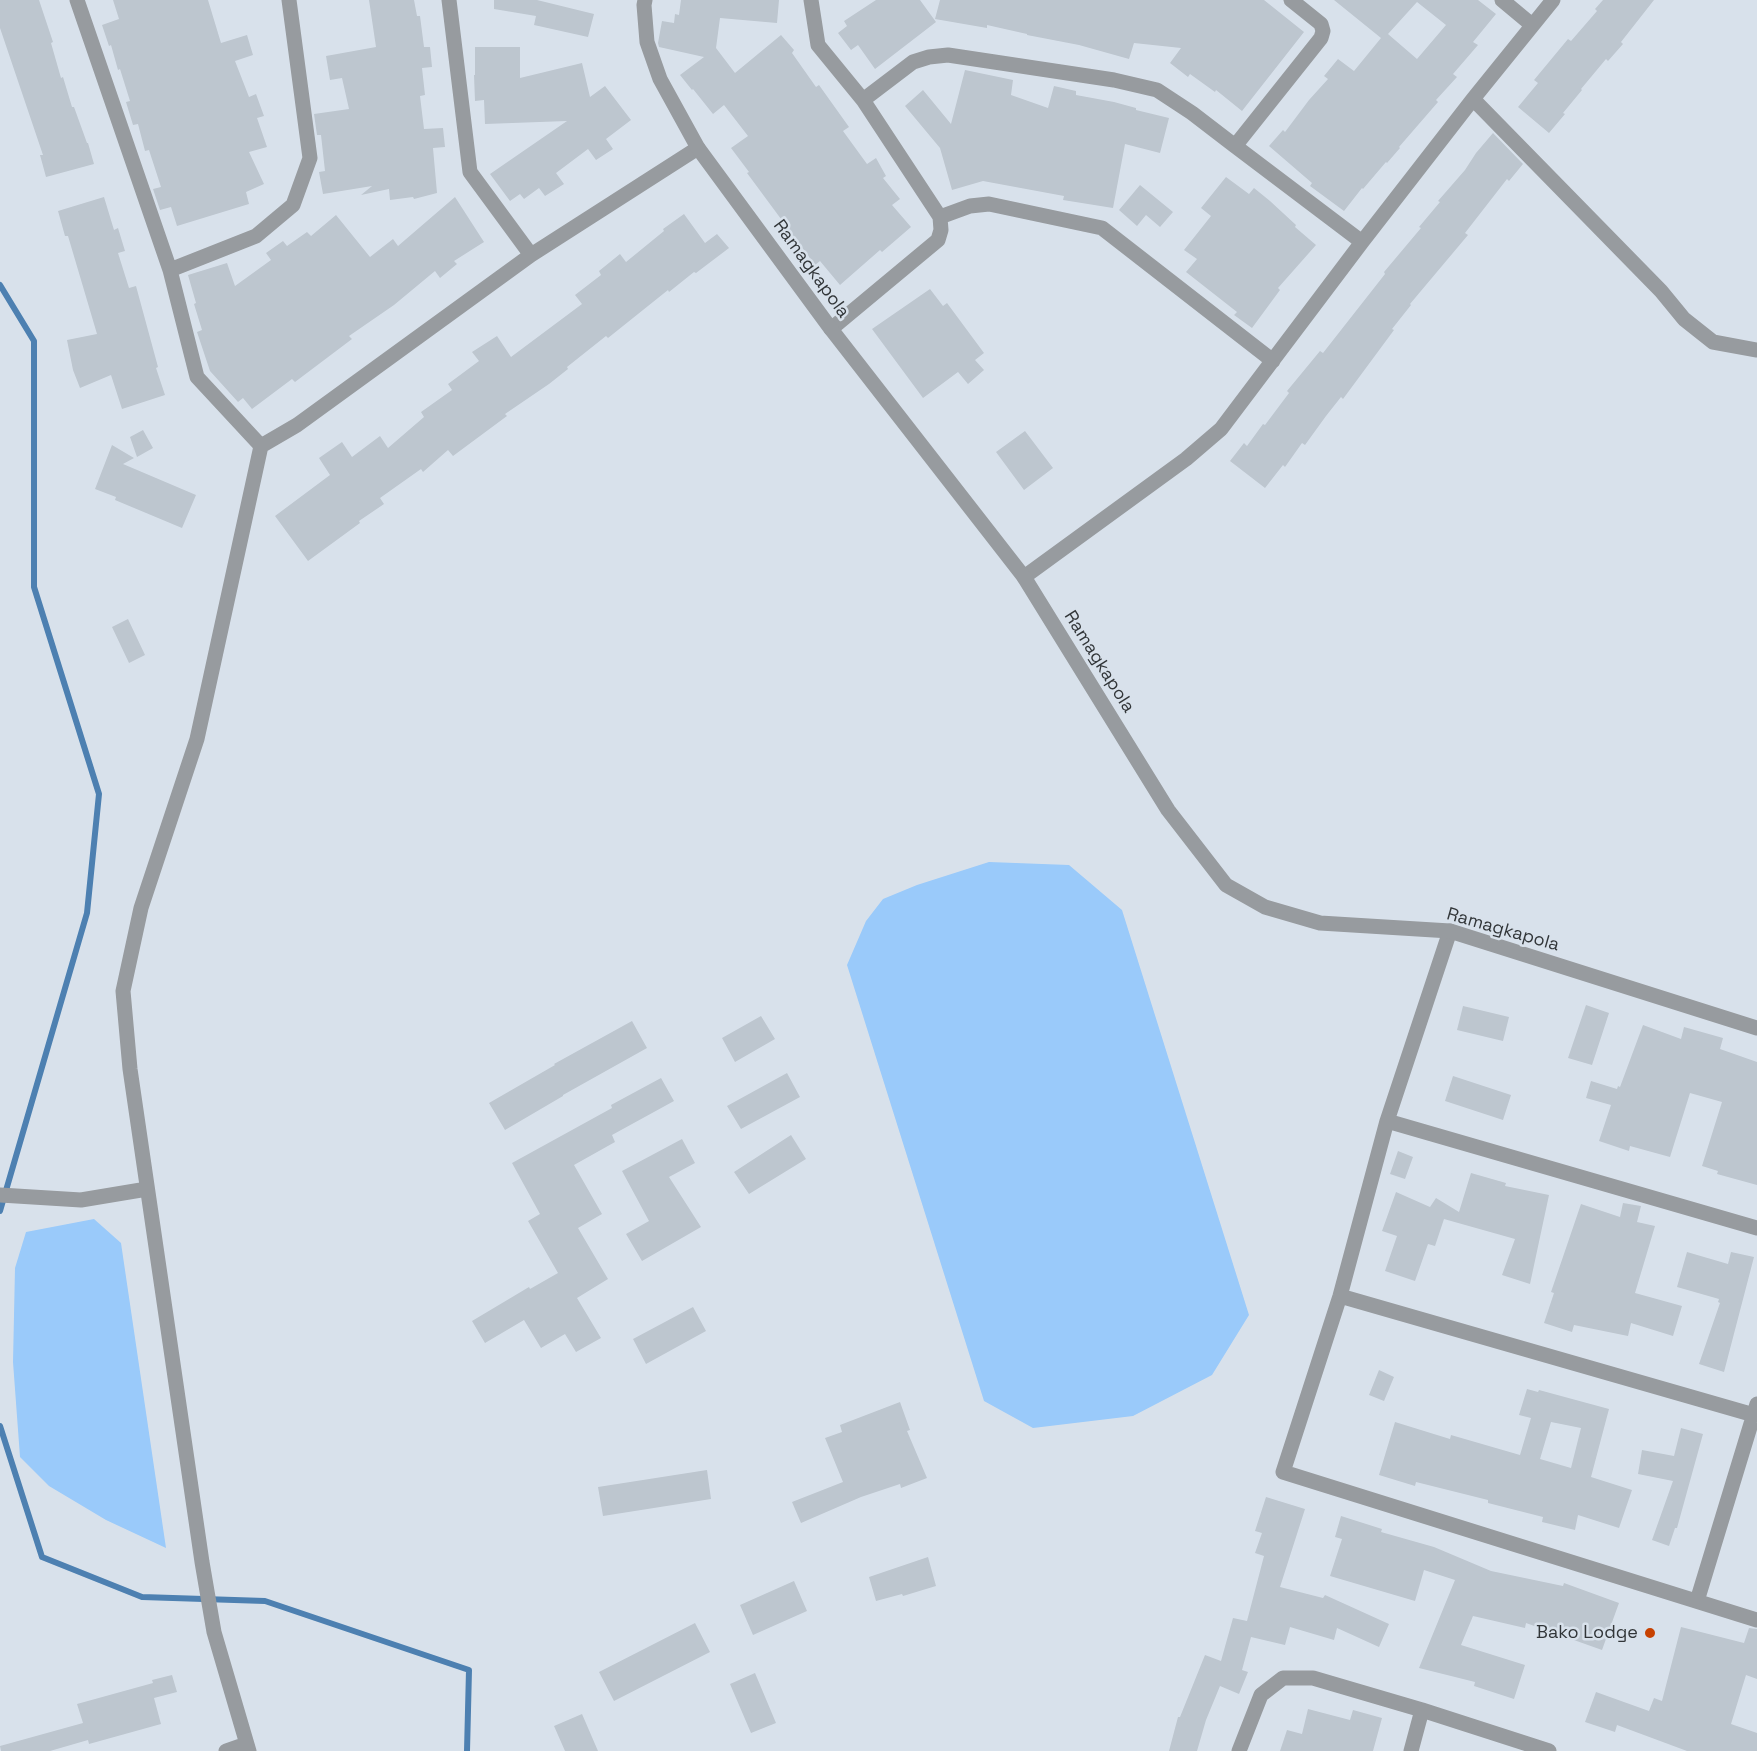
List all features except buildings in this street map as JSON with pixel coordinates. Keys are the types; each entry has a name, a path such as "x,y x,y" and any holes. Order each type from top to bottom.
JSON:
{"street":[{"path":"77,0 170,270 197,377 261,446"},
{"path":"170,270 256,236 293,205 310,158 288,0"},
{"path":"449,0 470,172 531,255"},
{"name":"Ramagkapola","path":"645,0 647,42 660,79 698,148 831,328 1024,577 1168,810 1226,885 1265,906 1320,923 1450,931 1757,1028"},
{"path":"811,0 818,45 863,100 940,217 941,231 938,240 831,328"},
{"path":"1235,146 1321,39 1323,31 1320,24 1291,0"},
{"path":"1502,0 1532,25"},
{"path":"1024,577 1186,459 1221,429 1362,242 1553,0"},
{"path":"863,100 913,62 948,55 1114,80 1157,90 1192,113 1362,242"},
{"path":"1473,99 1661,291 1684,319 1713,342 1757,350"},
{"path":"226,1751 248,1748 214,1632 202,1562 130,1069 123,991 141,908 197,739 261,446 297,425 531,255 698,148"},
{"path":"940,217 970,206 989,204 1102,228 1272,361"},
{"path":"1450,931 1387,1121 1340,1296 1283,1472 1757,1620"},
{"path":"1387,1121 1757,1228"},
{"path":"0,1195 81,1200 147,1189"},
{"path":"1340,1296 1755,1409 1697,1601"},
{"path":"1239,1751 1261,1695 1284,1678 1313,1678 1549,1751"},
{"path":"1411,1751 1422,1710"}],"shaded area":[{"path":"989,862 1069,865 1122,910 1249,1315 1212,1375 1133,1416 1033,1428 984,1401 847,965 866,921 883,899 917,885"},
{"path":"94,1219 121,1243 166,1548 106,1520 49,1486 20,1457 13,1362 15,1268 26,1232"}],"waterway":[{"path":"0,285 34,341 34,587 99,794 87,913 0,1211"},
{"path":"0,1426 42,1557 142,1597 265,1601 469,1670 467,1751"}],"place":[{"name":"Bako Lodge","path":"1650,1633"}]}
